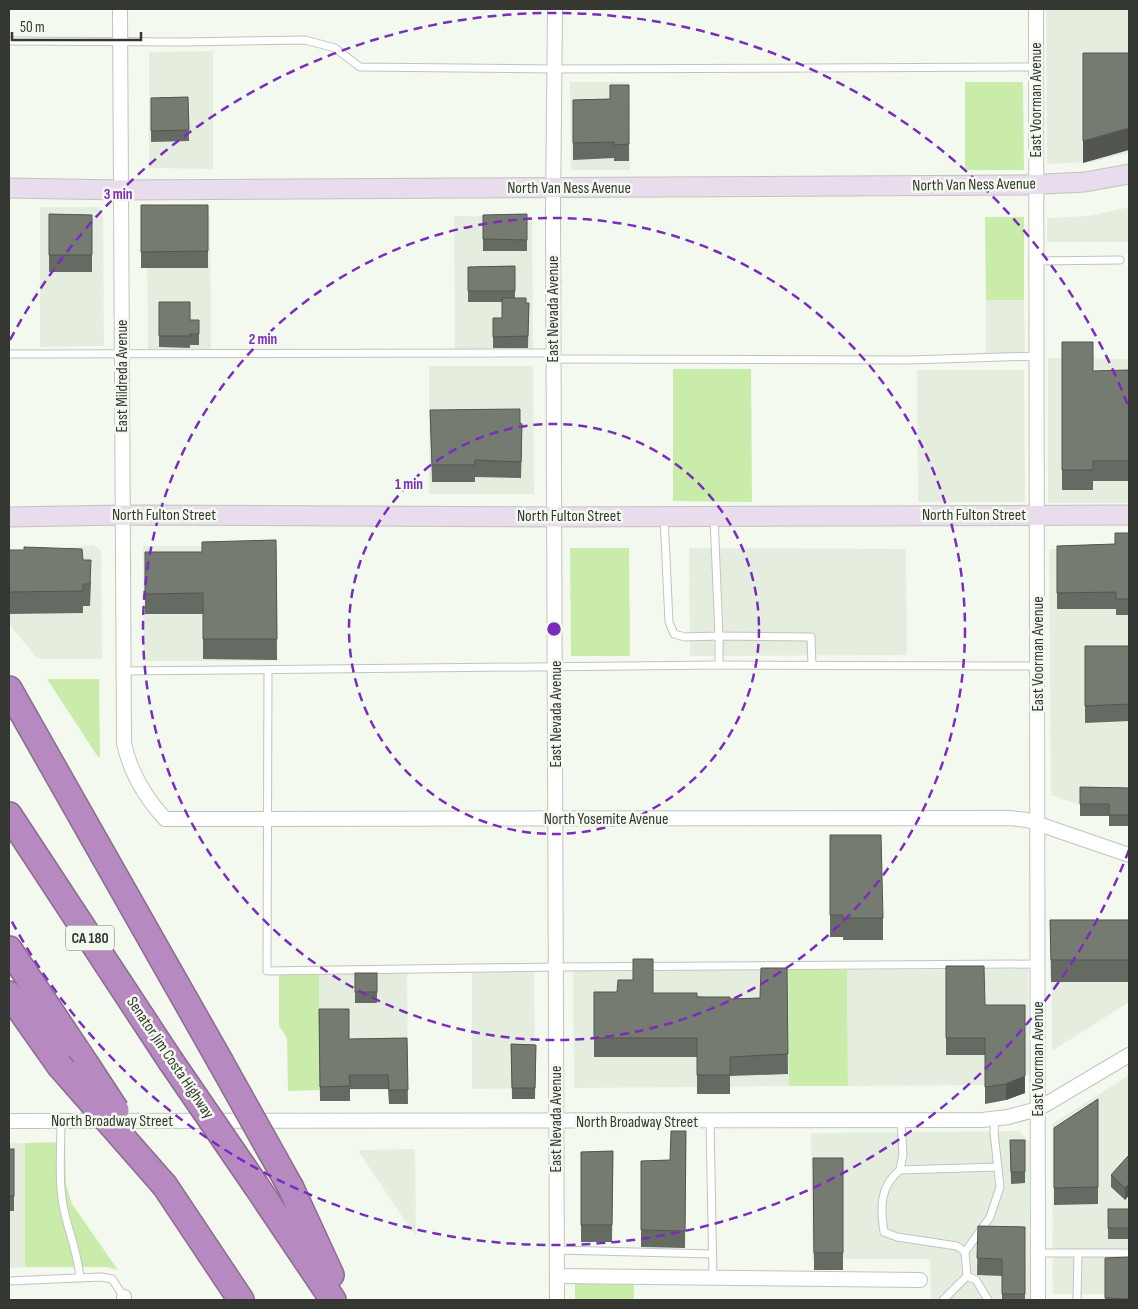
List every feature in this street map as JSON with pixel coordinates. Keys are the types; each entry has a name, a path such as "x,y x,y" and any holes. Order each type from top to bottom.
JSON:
{"highway":[{"path":"9,690 291,1188 343,1300"},
{"name":"Senator Jim Costa Highway","path":"9,815 170,1060 333,1300"},
{"path":"9,949 241,1300"},
{"path":"9,994 59,1065 165,1186"}],"main road":[{"name":"North Van Ness Avenue","path":"9,188 121,190 1037,184 1085,182 1129,174"},
{"name":"North Fulton Street","path":"9,518 122,515 555,517 714,514 1129,515"}],"street":[{"name":"East Mildreda Avenue","path":"120,9 124,743"},
{"name":"East Nevada Avenue","path":"555,9 553,356 556,668 557,1300"},
{"name":"East Voorman Avenue","path":"1036,9 1038,1300"},
{"name":"North Yosemite Avenue","path":"124,743 129,765 151,804 165,820 1010,818 1038,824 1129,855"},
{"name":"North Broadway Street","path":"9,1121 556,1122 995,1119 1038,1109 1129,1055"},
{"path":"557,1276 920,1280"}],"lane":[{"path":"9,41 200,42 306,40 335,48 360,68 1036,67"},
{"path":"1036,261 1120,260"},
{"path":"9,354 553,356 899,360 1038,356"},
{"path":"714,514 719,665"},
{"path":"664,515 669,622 674,634 685,637 810,637 812,665"},
{"path":"124,671 719,665 1038,666"},
{"path":"268,670 267,971 1038,964"},
{"path":"943,1300 967,1276 965,1252 990,1217 1000,1187 994,1132 995,1119"},
{"path":"61,1121 61,1190 64,1210 78,1261 80,1278"},
{"path":"710,1121 713,1278"},
{"path":"900,1170 902,1154 901,1121"},
{"path":"965,1252 958,1246 897,1237 884,1232 881,1200 891,1177 900,1170 997,1167"},
{"path":"557,1250 712,1254"},
{"path":"1038,1253 1129,1253"},
{"path":"1077,1300 1078,1253"},
{"path":"967,1276 976,1280 988,1300"},
{"path":"9,1281 80,1278 112,1279 124,1299"}],"shaded area":[{"path":"1046,9 1129,9 1129,153 1092,162 1047,164"},
{"path":"213,51 213,169 149,168 149,52"},
{"path":"570,82 629,82 630,170 571,170"},
{"path":"40,207 98,207 103,213 104,346 40,347"},
{"path":"1129,207 1129,242 1047,242 1047,218 1089,216"},
{"path":"147,215 210,215 211,349 148,349"},
{"path":"454,216 532,217 533,351 455,350"},
{"path":"986,300 1024,300 1025,355 986,355"},
{"path":"1048,358 1129,359 1129,503 1048,503"},
{"path":"429,366 533,366 534,494 429,494"},
{"path":"917,370 1024,370 1025,502 918,502"},
{"path":"93,545 101,551 102,659 38,659 9,624 9,554"},
{"path":"143,546 277,546 278,661 144,661"},
{"path":"689,548 906,549 907,655 690,656"},
{"path":"1049,549 1115,550 1116,615 1129,615 1129,822 1051,795"},
{"path":"1051,919 1129,919 1129,1002 1052,1051"},
{"path":"1028,969 1029,1074 1004,1083 984,1085 848,1086 847,970"},
{"path":"534,970 535,1088 472,1089 472,971"},
{"path":"573,970 788,970 789,1086 574,1088"},
{"path":"319,971 407,971 408,1090 320,1090"},
{"path":"1129,1075 1129,1294 1053,1294 1052,1124"},
{"path":"1019,1131 1029,1141 1030,1300 931,1300 930,1259 812,1259 811,1133"},
{"path":"9,1143 25,1143 25,1267 9,1268"},
{"path":"415,1149 416,1237 359,1152 362,1150"}],"green space":[{"path":"965,82 1023,82 1024,170 965,170"},
{"path":"985,217 1024,217 1024,300 986,300"},
{"path":"673,369 751,369 752,502 673,501"},
{"path":"570,548 629,548 630,656 571,656"},
{"path":"47,679 99,679 100,757 98,757"},
{"path":"788,970 847,970 848,1086 789,1086"},
{"path":"279,971 319,971 320,1090 288,1091 287,1038 279,1026"},
{"path":"65,1142 66,1184 72,1204 118,1270 107,1267 25,1267 25,1143"},
{"path":"575,1275 634,1275 634,1300 575,1300"}],"building":[{"path":"1083,53 1129,53 1129,128 1083,141"},
{"path":"610,85 629,85 629,144 614,145 614,142 573,143 573,100 610,99"},
{"path":"188,97 189,130 151,131 151,98"},
{"path":"141,205 208,205 208,251 141,252"},
{"path":"49,214 92,215 92,255 49,255"},
{"path":"527,214 527,240 483,239 483,215"},
{"path":"515,266 515,291 468,291 468,267"},
{"path":"502,298 526,298 526,303 529,303 528,336 493,337 493,318 502,318"},
{"path":"159,302 190,302 190,320 199,320 199,334 190,334 190,336 159,336"},
{"path":"1062,342 1093,342 1093,371 1129,370 1129,461 1093,461 1093,470 1062,470"},
{"path":"520,409 520,423 522,424 521,462 475,460 475,465 432,465 430,410"},
{"path":"1115,533 1129,533 1129,599 1116,599 1116,592 1057,593 1057,546 1115,544"},
{"path":"276,540 277,639 203,639 203,593 145,594 145,552 202,552 202,542"},
{"path":"24,547 82,549 83,560 91,560 90,584 83,584 83,591 9,592 9,550 24,550"},
{"path":"1085,646 1129,646 1129,704 1085,706"},
{"path":"1080,787 1129,788 1129,815 1109,815 1109,804 1080,804"},
{"path":"830,835 881,835 883,918 843,918 843,915 830,915"},
{"path":"1050,920 1129,920 1129,960 1051,960"},
{"path":"633,959 653,959 653,993 697,993 697,997 730,997 730,999 760,998 761,968 787,968 788,1054 730,1057 730,1075 697,1075 697,1038 594,1038 594,992 617,992 618,980 633,980"},
{"path":"946,966 984,966 985,1005 1025,1005 1025,1076 1006,1084 985,1087 985,1038 946,1038"},
{"path":"355,973 377,973 377,992 355,992"},
{"path":"319,1009 349,1009 349,1039 407,1038 408,1090 389,1090 388,1075 349,1075 350,1086 320,1087"},
{"path":"511,1044 536,1045 535,1088 512,1088"},
{"path":"1098,1099 1098,1187 1054,1188 1054,1128"},
{"path":"671,1131 686,1131 685,1231 641,1230 641,1161 670,1160"},
{"path":"1010,1140 1025,1140 1025,1172 1011,1172"},
{"path":"9,1149 14,1149 14,1196 9,1196"},
{"path":"613,1151 612,1225 581,1225 581,1152"},
{"path":"1128,1156 1129,1184 1125,1188 1111,1175"},
{"path":"813,1158 843,1158 843,1253 814,1253"},
{"path":"1108,1209 1129,1209 1129,1228 1108,1228"},
{"path":"978,1226 1025,1227 1025,1294 1002,1294 1002,1259 977,1258"},
{"path":"1129,1257 1129,1299 1105,1298 1105,1258"}]}
